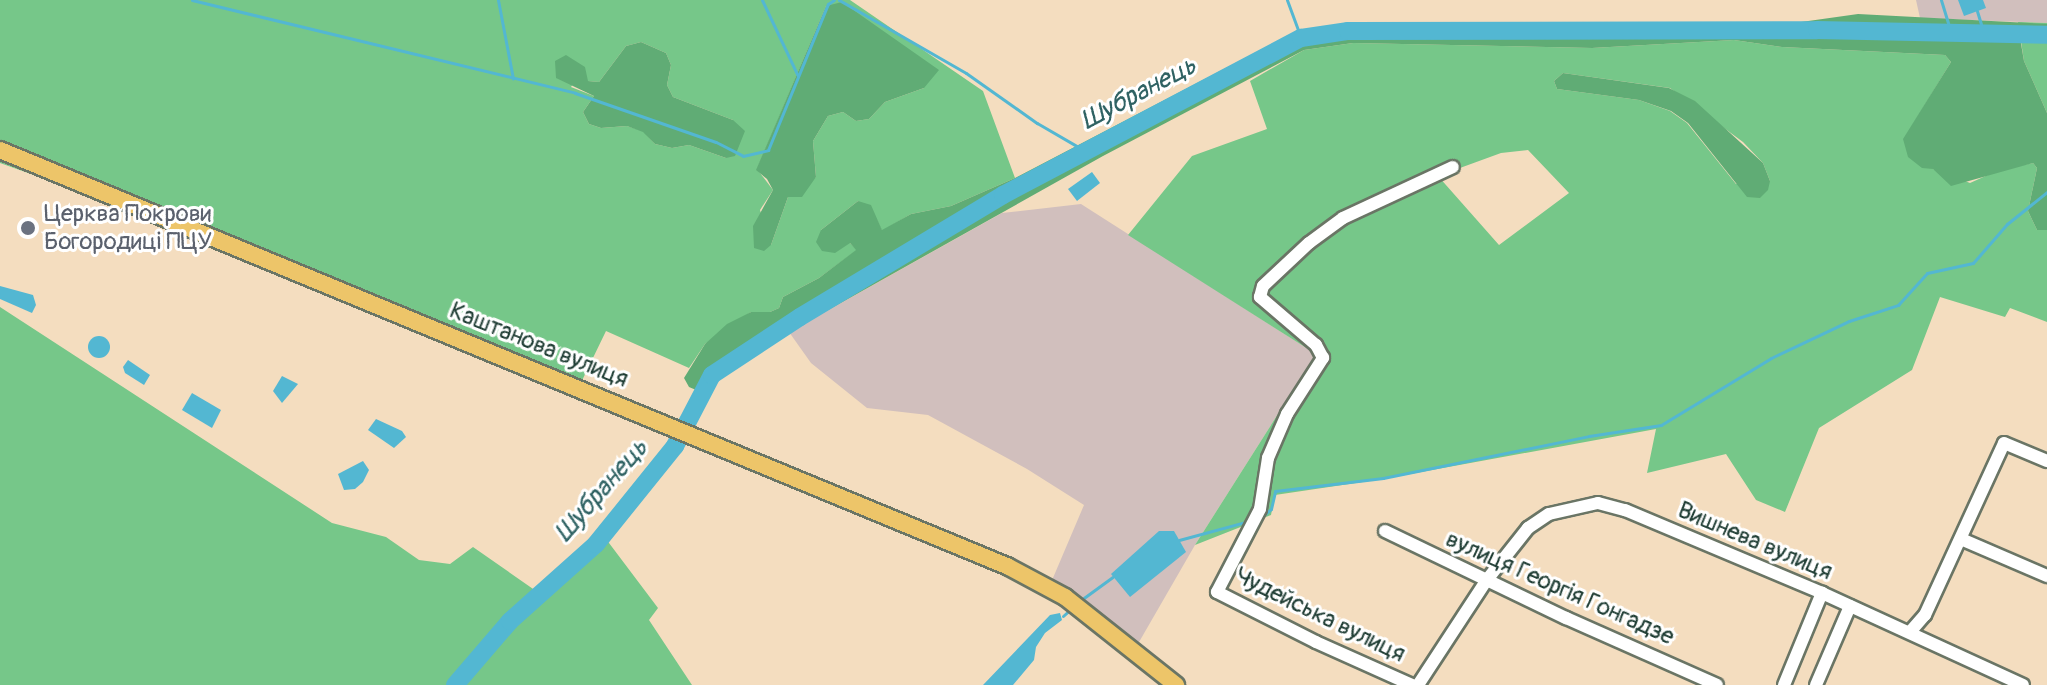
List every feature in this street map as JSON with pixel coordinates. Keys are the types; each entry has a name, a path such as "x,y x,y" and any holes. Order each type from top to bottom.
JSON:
{"main road":[{"name":"Каштанова вулиця","path":"0,150 676,426 1007,566 1061,594 1176,685"}],"street":[{"name":"Чудейська вулиця","path":"1412,685 1218,594 1260,509 1268,458 1287,414 1323,358 1316,345 1260,297 1263,286 1343,218 1453,167"},
{"path":"1910,632 1925,615 2004,443 2047,461"},
{"name":"Вишнева вулиця","path":"1418,685 1486,581 1528,528 1559,510 1598,503 1625,510 1822,593 2023,685"},
{"name":"вулиця Георгія Гонгадзе","path":"1385,531 1486,581 1717,685"},
{"path":"1961,539 2047,576"},
{"path":"1784,685 1822,593"},
{"path":"1816,685 1850,606"}],"shaded area":[{"path":"1916,0 2047,0 2047,23 1920,18"},
{"path":"1081,204 1316,354 1195,545 1135,649 1050,585 1084,505 1027,469 928,415 867,408 811,363 789,332 1002,213"}],"green space":[{"path":"0,0 850,0 983,91 1015,178 951,206 911,214 882,231 877,220 858,201 821,230 850,243 857,250 819,278 783,297 779,308 770,312 751,312 705,344 689,368 606,331 576,393 84,193 0,163","holes":["826,6 924,88 885,102 869,119 856,121 843,112 828,116 813,141 816,177 788,197 771,245 760,210 773,190 757,169","641,42 666,53 671,65 667,85 673,97 733,120 726,158 689,145 672,148 655,144 643,131 627,126 601,128 589,124 583,112 594,96 571,87 584,67 587,81 599,82 626,46"]},
{"path":"842,2 939,70 924,88 885,102 869,119 856,121 843,112 828,116 813,141 816,177 802,197 788,197 771,245 764,251 754,248 753,226 773,190 767,179 756,170 826,6"},
{"path":"1858,14 2047,24 2047,38 2020,38 2024,61 2047,113 2047,230 2037,230 2028,211 2037,168 2033,163 1951,186 1933,169 1922,168 1908,157 1903,139 1951,62 1945,55 1782,47 1734,40 1592,48 1353,43 1304,50 1103,156 789,332 717,381 708,395 689,387 684,378 705,344 727,324 751,312 770,312 779,308 783,297 819,278 856,250 850,243 835,253 822,251 816,242 821,230 858,201 871,205 882,230 911,214 951,206 1015,178 1293,33 1352,27 1731,32"},
{"path":"2018,22 2047,23 2047,113 2024,61"},
{"path":"1734,40 1782,47 1945,55 1951,62 1904,139 1933,169 1970,183 1999,170 2033,163 2037,168 2028,211 2037,230 2047,230 2047,322 2010,308 2005,317 1940,297 1912,370 1819,428 1785,512 1756,500 1726,454 1647,473 1656,429 1383,479 1275,495 1271,515 1195,545 1316,354 1128,235 1192,156 1267,129 1250,81 1304,50 1353,43 1592,48","holes":["1563,73 1670,88 1743,142 1763,163 1770,181 1736,184 1687,123 1670,111 1639,100 1557,89 1554,81","1528,150 1569,193 1499,245 1438,176 1501,153"]},
{"path":"641,42 666,53 671,65 667,85 673,97 733,120 745,131 735,156 726,158 689,145 672,148 655,144 643,132 627,126 601,128 589,124 583,112 594,96 556,78 555,61 566,55 585,67 588,81 599,82 626,46"},
{"path":"1563,73 1669,88 1695,101 1763,163 1770,181 1768,190 1760,198 1747,197 1688,123 1671,111 1639,100 1557,89 1554,81"},
{"path":"0,307 332,523 386,537 419,560 450,564 473,547 536,591 577,551 606,539 658,608 649,620 692,685 0,685"}],"water":[{"path":"1958,0 1983,0 1986,8 1964,16"},
{"path":"1092,172 1100,183 1077,201 1068,189"},
{"path":"0,286 33,295 36,305 32,313 0,299"},
{"path":"99,336 107,339 110,347 107,355 99,358 91,355 88,347 91,339"},
{"path":"128,360 150,375 144,385 125,373 123,367"},
{"path":"282,376 298,384 282,403 273,391"},
{"path":"192,393 221,410 212,428 182,410"},
{"path":"376,419 402,431 406,437 394,448 368,430"},
{"path":"363,461 369,470 363,482 355,489 344,490 338,474"},
{"path":"1159,531 1174,531 1186,552 1130,597 1111,574"},
{"path":"1060,613 1062,620 1045,633 1036,647 1034,660 1013,685 983,685 1050,615"}],"waterway":[{"path":"192,0 575,93 716,142 743,156 768,150 828,4 834,0"},
{"path":"498,0 513,79"},
{"path":"762,0 798,76"},
{"path":"839,0 966,73 1037,123 1087,152"},
{"path":"1287,0 1301,38"},
{"path":"1941,0 1951,33"},
{"path":"1977,11 1984,34"},
{"name":"Шубранець","path":"455,685 510,621 596,544 675,446 712,375 800,317 1003,195 1301,38 1348,31 1817,30 2047,35"},
{"path":"1260,518 1271,509 1275,491 1383,478 1589,436 1661,425 1771,358 1849,321 1898,305 1927,273 1973,263 2007,224 2047,192"},
{"path":"1179,540 1249,521"},
{"path":"1081,600 1113,577"},
{"path":"1063,616 1072,608"}],"place":[{"name":"Церква Покрови Богородиці ПЦУ","path":"28,228"}]}
